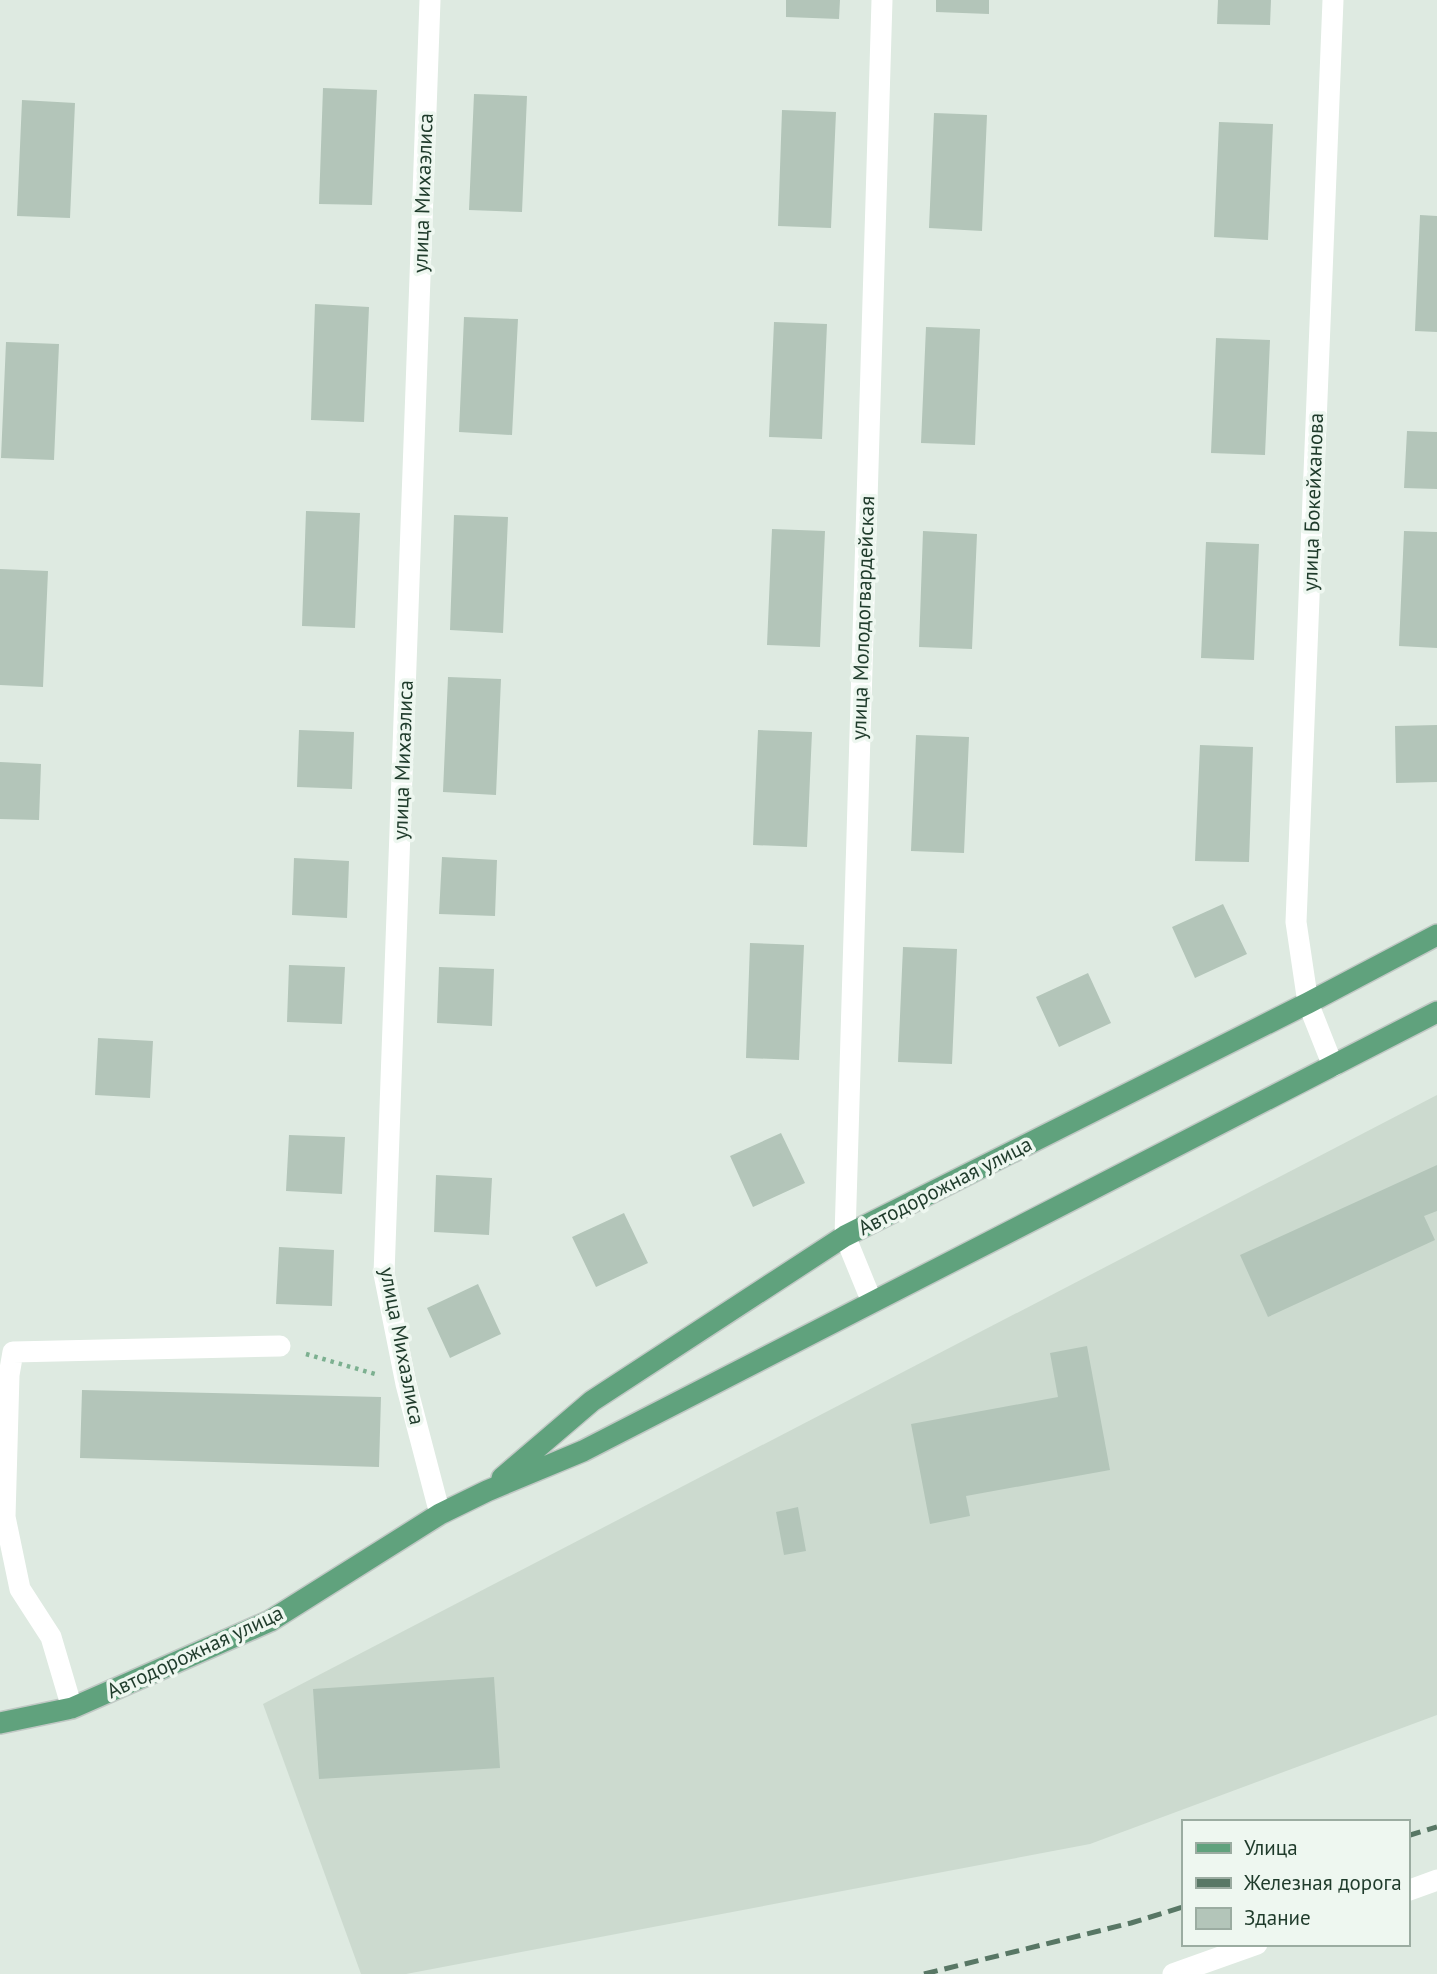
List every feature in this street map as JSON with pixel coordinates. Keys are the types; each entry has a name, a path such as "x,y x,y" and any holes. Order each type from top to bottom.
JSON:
{"main road":[{"name":"Автодорожная улица","path":"487,1491 592,1401 845,1236 1308,1003 1437,935"},
{"name":"Автодорожная улица","path":"0,1723 72,1708 270,1621 440,1514 583,1451 1437,1012"}],"street":[{"name":"улица Михаэлиса","path":"430,0 384,1274 406,1384 440,1514"},
{"name":"улица Молодогвардейская","path":"845,1236 882,0"},
{"name":"улица Бокейханова","path":"1333,0 1296,922 1308,1003 1333,1066"},
{"path":"845,1236 872,1302"},
{"path":"72,1708 51,1637 20,1589 5,1517 9,1375 7,1352 281,1346"},
{"path":"1409,1890 1437,1880"},
{"path":"1173,1974 1251,1946"}],"path":[{"path":"281,1346 406,1384"}],"shaded area":[{"path":"1437,1095 1437,1715 1090,1844 406,1974 361,1974 263,1704"}],"building":[{"path":"786,0 840,0 839,19 786,17"},
{"path":"936,0 989,0 989,14 936,12"},
{"path":"1218,0 1271,0 1270,25 1217,24"},
{"path":"323,88 377,90 372,205 319,204"},
{"path":"474,94 527,96 522,212 469,210"},
{"path":"22,100 75,103 70,218 17,216"},
{"path":"782,110 836,112 831,228 778,226"},
{"path":"934,113 987,115 982,231 929,228"},
{"path":"1219,122 1273,124 1268,240 1214,237"},
{"path":"1420,215 1437,216 1437,332 1415,331"},
{"path":"315,304 369,307 364,422 311,420"},
{"path":"464,317 518,319 512,435 459,432"},
{"path":"774,322 827,324 822,439 769,437"},
{"path":"926,327 980,329 975,445 921,443"},
{"path":"1216,338 1270,340 1265,455 1211,453"},
{"path":"6,342 59,344 54,460 1,458"},
{"path":"1407,431 1437,432 1437,489 1404,488"},
{"path":"306,511 360,513 355,628 302,626"},
{"path":"454,515 508,517 503,633 450,630"},
{"path":"772,529 825,531 820,647 767,645"},
{"path":"923,531 977,534 972,649 919,647"},
{"path":"1404,531 1437,532 1437,648 1399,646"},
{"path":"1206,542 1259,544 1254,660 1201,658"},
{"path":"0,569 48,571 43,687 0,685"},
{"path":"448,677 501,679 496,795 443,792"},
{"path":"1437,725 1437,782 1396,783 1395,726"},
{"path":"299,730 354,732 352,789 297,787"},
{"path":"758,730 812,732 807,847 753,845"},
{"path":"916,735 969,737 964,853 911,851"},
{"path":"1200,745 1253,747 1249,862 1195,861"},
{"path":"0,762 41,764 39,820 0,819"},
{"path":"442,857 497,860 495,916 439,914"},
{"path":"294,858 349,861 347,918 292,915"},
{"path":"1223,904 1247,954 1195,978 1172,927"},
{"path":"750,943 804,945 799,1060 746,1058"},
{"path":"903,947 957,949 952,1064 898,1062"},
{"path":"289,965 345,967 342,1024 287,1022"},
{"path":"439,967 494,969 492,1026 437,1023"},
{"path":"1088,973 1111,1023 1059,1047 1036,997"},
{"path":"98,1038 153,1041 150,1098 95,1095"},
{"path":"781,1133 805,1183 753,1207 730,1156"},
{"path":"289,1135 345,1137 342,1194 286,1191"},
{"path":"1437,1165 1437,1211 1424,1216 1435,1240 1268,1317 1240,1255"},
{"path":"436,1175 492,1178 489,1235 434,1232"},
{"path":"624,1213 648,1263 596,1287 572,1237"},
{"path":"279,1247 334,1250 332,1306 276,1304"},
{"path":"478,1284 501,1334 450,1358 427,1308"},
{"path":"1087,1346 1110,1470 966,1496 970,1516 930,1524 911,1424 1058,1397 1050,1353"},
{"path":"82,1390 381,1397 379,1467 80,1458"},
{"path":"798,1507 806,1551 784,1555 776,1512"},
{"path":"494,1677 500,1768 319,1779 313,1689"}],"railway":[{"path":"1409,1835 1437,1827"},
{"path":"924,1974 1131,1923 1182,1907"}]}
